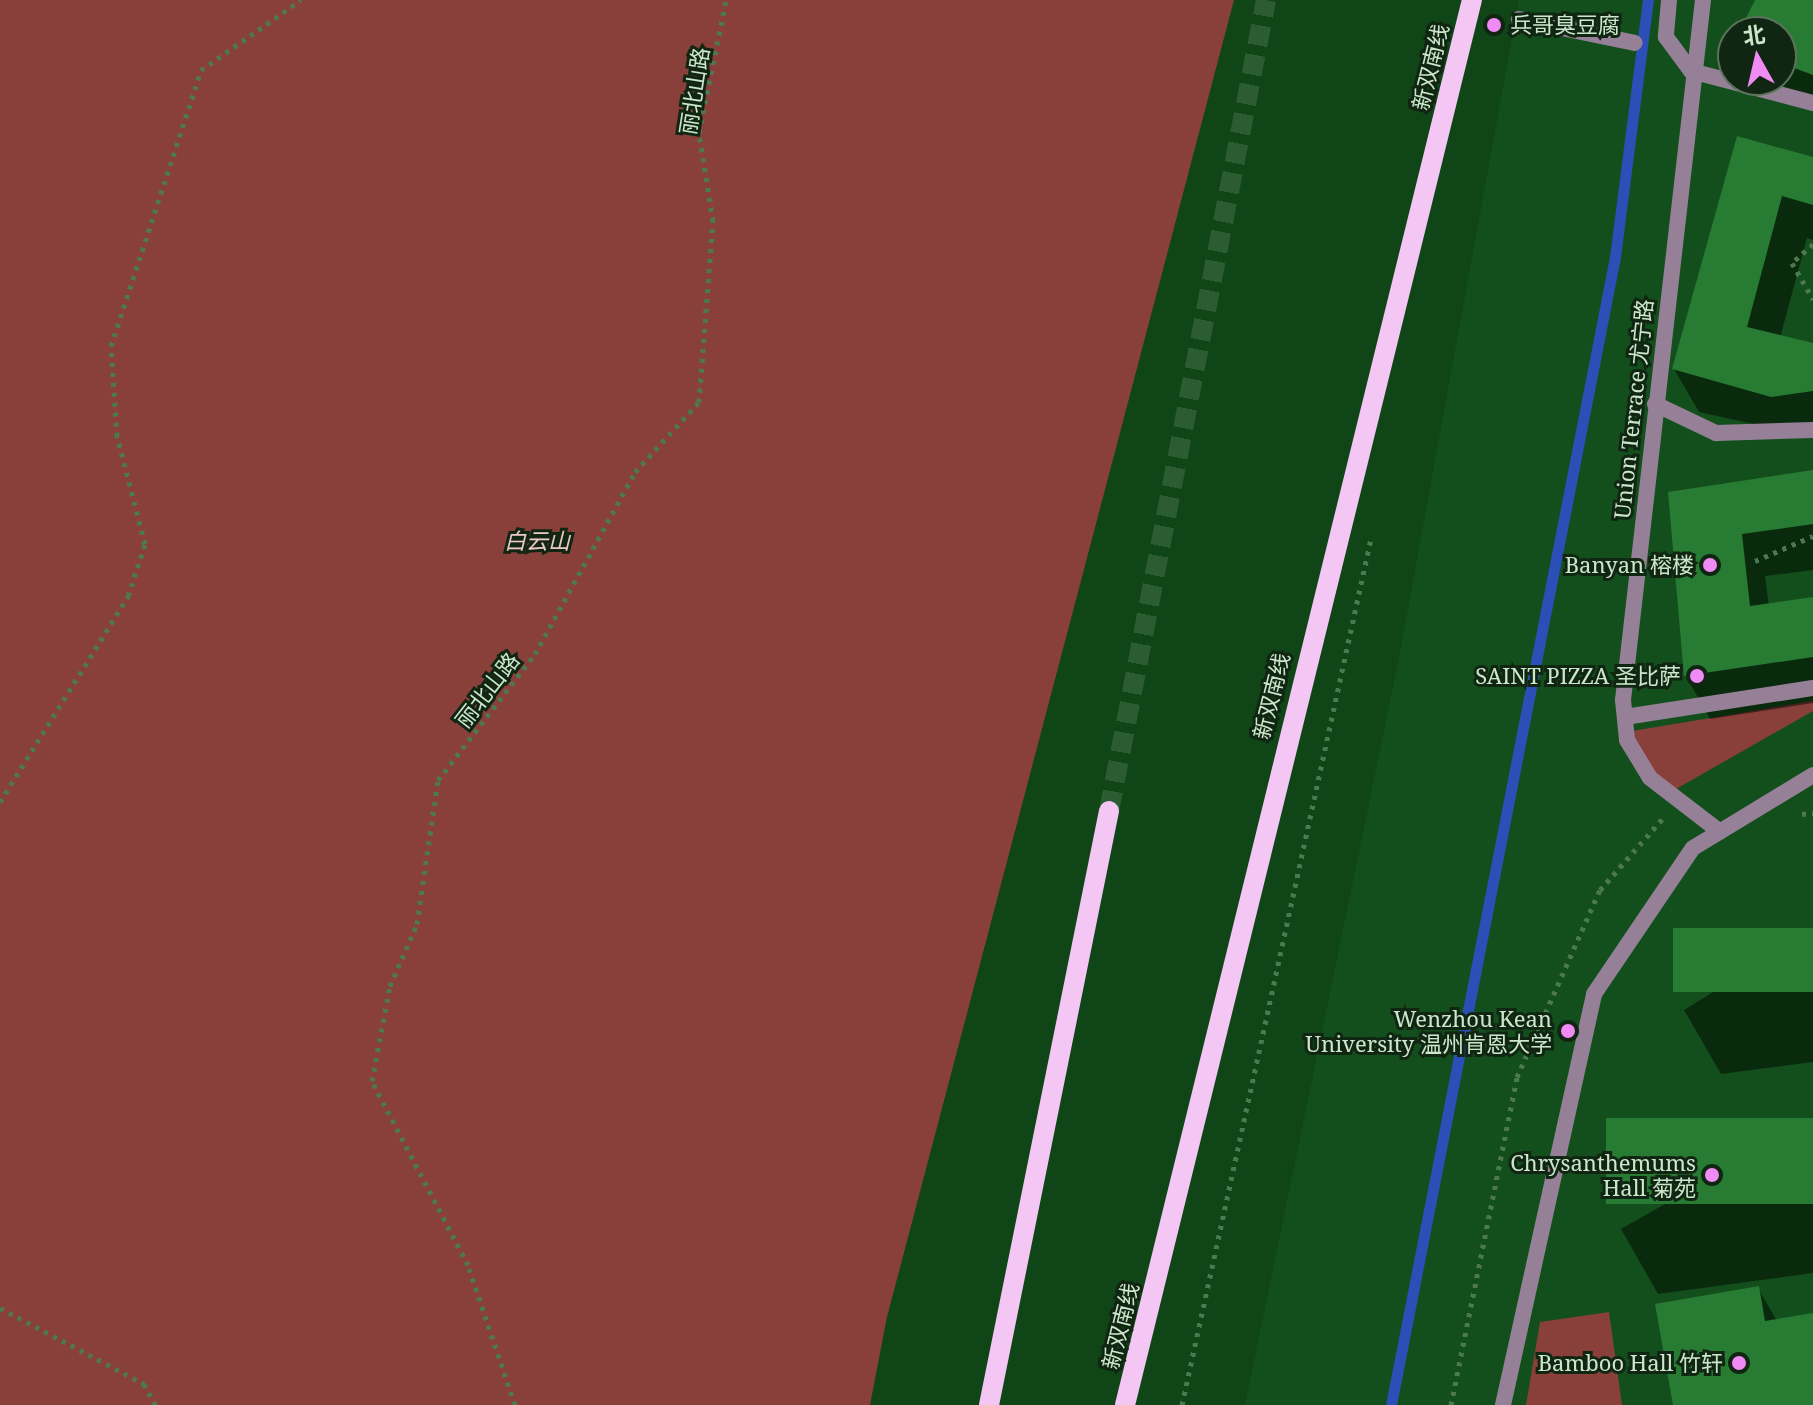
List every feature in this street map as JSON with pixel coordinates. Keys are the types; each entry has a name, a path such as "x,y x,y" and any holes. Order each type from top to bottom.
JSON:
{"main road":[{"name":"新双南线","path":"1125,1405 1472,0"},
{"path":"989,1405 1109,811"}],"street":[{"path":"1669,0 1666,37 1691,71 1813,103"},
{"name":"Union Terrace 尤宁路","path":"1703,0 1691,71 1625,717 1627,740 1650,778 1720,832"},
{"path":"1519,19 1635,43"},
{"path":"1655,404 1716,433 1813,430"},
{"path":"1625,717 1813,688"},
{"path":"1503,1405 1594,994 1693,848 1813,775"}],"path":[{"path":"0,802 128,596 145,544 117,436 111,346 201,70 301,0"},
{"name":"丽北山路","path":"515,1405 468,1265 372,1081 390,986 417,924 438,780 535,654 635,472 699,402 713,221 699,133 726,0"},
{"path":"1813,244 1792,263 1813,299"},
{"path":"1182,1405 1374,526"},
{"path":"1755,561 1813,536"},
{"path":"1451,1405 1517,1077 1600,890 1679,800"},
{"path":"1798,815 1813,813"},
{"path":"0,1308 144,1384 155,1405"}],"shaded area":[{"name":"Wenzhou Kean University 温州肯恩大学","path":"1519,0 1813,0 1813,1405 1245,1405 1399,658"}],"green space":[{"name":"白云山","path":"0,0 1234,0 887,1317 870,1405 0,1405"},
{"path":"1813,701 1813,711 1669,793 1626,732"},
{"path":"1609,1312 1622,1405 1526,1405 1540,1322"}],"building":[{"path":"1755,0 1813,0 1813,75 1797,69 1797,16 1747,16"},
{"path":"1737,136 1813,157 1813,205 1782,196 1747,327 1813,343 1813,391 1771,397 1672,369"},
{"name":"Banyan 榕楼","path":"1813,470 1813,524 1742,534 1750,606 1813,597 1813,657 1684,676 1668,492"},
{"path":"1673,928 1813,928 1813,992 1673,992"},
{"name":"Chrysanthemums Hall 菊苑","path":"1606,1118 1813,1118 1813,1204 1606,1204"},
{"name":"Bamboo Hall 竹轩","path":"1759,1286 1765,1321 1813,1313 1813,1405 1673,1405 1655,1304"}],"waterway":[{"path":"1391,1405 1615,257 1648,0"}],"tunnel":[{"path":"1109,811 1266,0"}],"place":[{"name":"兵哥臭豆腐","path":"1494,25"},
{"name":"Banyan 榕楼","path":"1710,565"},
{"name":"SAINT PIZZA 圣比萨","path":"1697,676"},
{"name":"Wenzhou Kean University 温州肯恩大学","path":"1568,1031"},
{"name":"Chrysanthemums Hall 菊苑","path":"1712,1175"},
{"name":"Bamboo Hall 竹轩","path":"1739,1363"}]}
